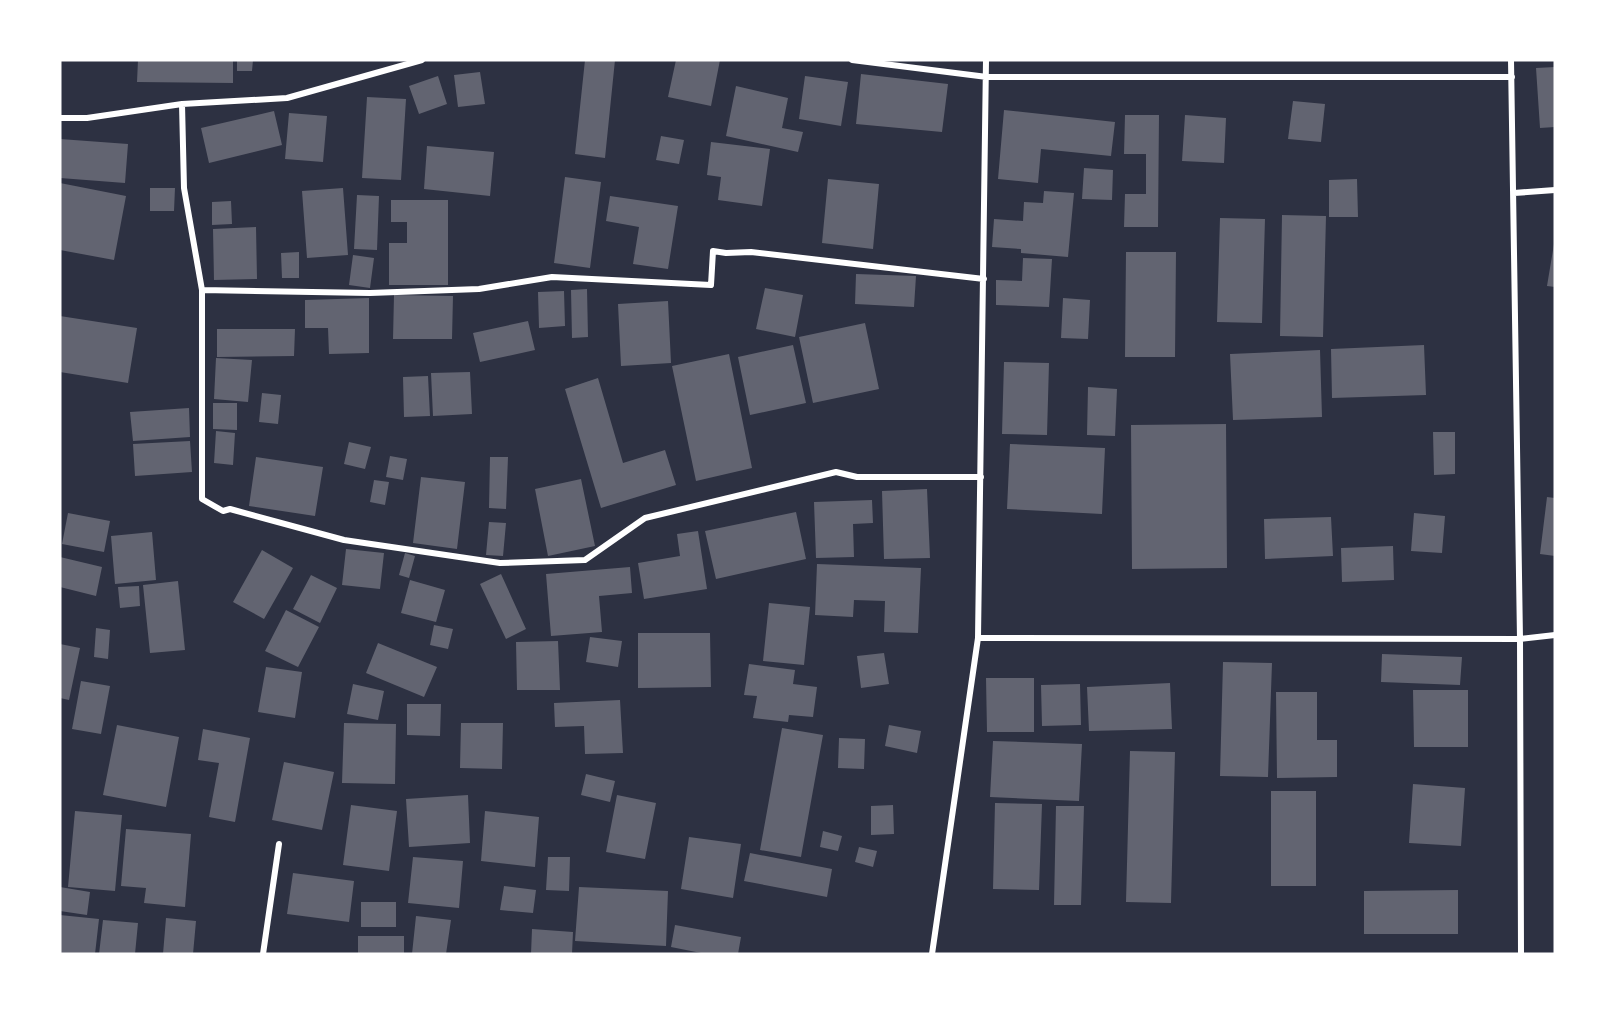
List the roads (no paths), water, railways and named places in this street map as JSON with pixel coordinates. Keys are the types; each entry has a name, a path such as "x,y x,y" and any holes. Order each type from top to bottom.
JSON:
{"street":[{"path":"60,118 87,118 182,104 287,98 422,60"},
{"path":"852,60 987,77 1512,77"},
{"path":"932,954 978,638 986,60"},
{"path":"1511,60 1520,639 1521,954"},
{"path":"182,104 184,188 202,290 202,499 223,511 230,509 344,540 500,563 585,560 645,518 836,472 856,477 981,477"},
{"path":"1514,193 1555,190"},
{"path":"202,290 370,292 479,289 552,277 711,285 713,251 751,252 984,279"},
{"path":"978,638 1520,639 1555,635"},
{"path":"262,954 279,844"}]}
